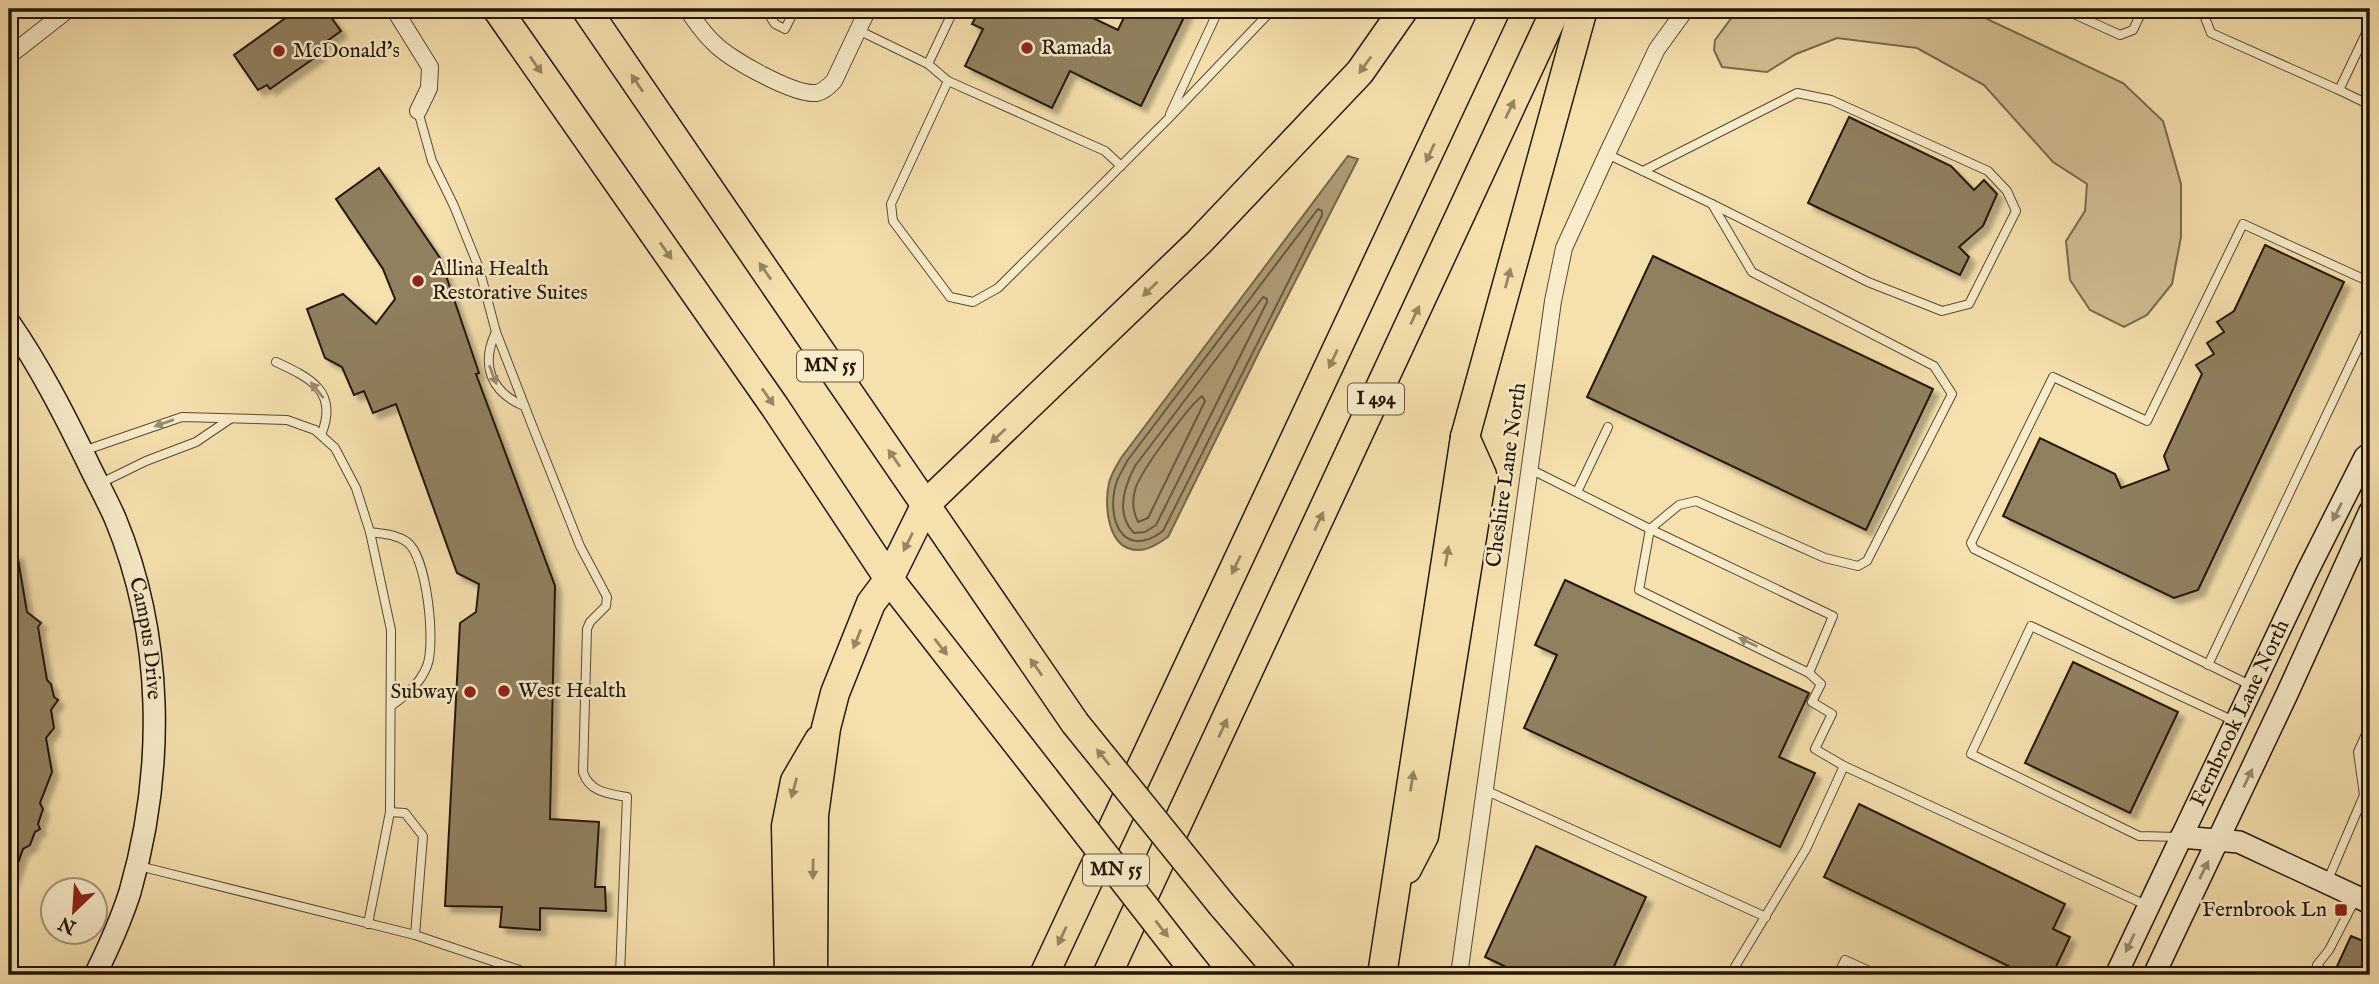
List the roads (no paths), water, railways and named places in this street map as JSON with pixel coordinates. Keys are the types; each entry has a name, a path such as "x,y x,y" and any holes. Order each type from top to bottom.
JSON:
{"highway":[{"name":"MN 55","path":"497,9 775,407 889,579 1192,968"},
{"name":"MN 55","path":"586,9 1075,723 1282,975"},
{"path":"813,975 814,815 826,728 835,693 871,603 889,579 926,504 1199,242 1360,72 1404,9"},
{"name":"I 494","path":"1044,975 1496,9"},
{"name":"I 494","path":"1107,975 1556,9"},
{"path":"1382,975 1465,437 1583,9"},
{"path":"789,975 786,826 795,781 826,728"}],"street":[{"path":"9,56 69,9"},
{"path":"394,9 430,67 429,88 418,111"},
{"path":"687,9 703,32 730,57 791,87 817,93 834,81 868,9"},
{"name":"Cheshire Lane North","path":"1459,975 1553,302 1564,248 1657,49 1686,9"},
{"name":"Campus Drive","path":"9,322 82,452 115,519 135,579 149,642 154,693 153,770 144,833 129,895 95,975"},
{"name":"Fernbrook Lane North","path":"2116,975 2306,572 2365,457 2370,453"},
{"name":"Fernbrook Lane North","path":"2154,975 2370,511"},
{"path":"2181,837 2239,842 2363,900"}],"lane":[{"path":"765,9 775,24 785,29 795,9"},
{"path":"928,64 954,9"},
{"path":"1167,120 1220,9"},
{"path":"948,81 891,204 893,221 950,297 973,302 998,288 1167,120 1273,9"},
{"path":"2063,9 2120,35 2133,30 2143,9"},
{"path":"2204,9 2211,33 2370,105"},
{"path":"2339,90 2370,25"},
{"path":"858,30 928,64 948,81 1105,151 1121,166"},
{"path":"1607,154 1868,282 1942,311 1969,304 2015,211 2007,191 1988,171 1830,100 1797,93 1643,171"},
{"path":"418,111 432,160 479,268 496,332 524,406 580,546 607,597 606,606 590,622 587,629 583,772 585,781 594,788 628,796 620,975"},
{"path":"1712,204 1752,272 1934,366 1952,394 1867,561 1858,566 1825,558 1696,501 1679,505 1650,529 1639,590 1809,673 1821,684 1812,702 1832,714 1815,749 1844,766 2148,906"},
{"path":"2252,686 1974,549 1971,543 2053,377 2147,421 2243,224 2370,282"},
{"path":"2208,665 2370,323"},
{"path":"496,332 488,360 491,376 500,391 510,400 524,406"},
{"path":"276,362 301,374 317,387 327,404 328,419 321,435"},
{"path":"82,452 182,417 287,420 315,430 335,448 356,488 370,532 391,630 390,812 368,924"},
{"path":"98,484 146,461 197,442 231,418"},
{"path":"1577,492 1608,427"},
{"path":"1529,469 1833,615 1809,673"},
{"path":"370,532 393,535 408,542 418,555 430,624 432,652 427,668 418,683 391,706"},
{"path":"2181,837 2139,836 1971,754 2031,626 2235,722"},
{"path":"2327,883 2367,792 2358,752 2370,725"},
{"path":"1730,975 1806,849 1844,766"},
{"path":"1485,790 1766,916"},
{"path":"390,812 405,813 423,836 415,935"},
{"path":"136,865 415,935 534,975"},
{"path":"2326,975 2317,965 2363,900"},
{"path":"1838,975 1845,960 1878,975"}],"water":[{"path":"1348,156 1358,159 1168,537 1146,549 1128,548 1114,534 1107,502 1111,476 1121,458"}],"place":[{"name":"Ramada","path":"1027,48"},
{"name":"McDonald's","path":"279,51"},
{"name":"Allina Health Restorative Suites","path":"418,281"},
{"name":"West Health","path":"504,691"},
{"name":"Subway","path":"470,692"},
{"name":"Fernbrook Ln","path":"2341,910"}]}
